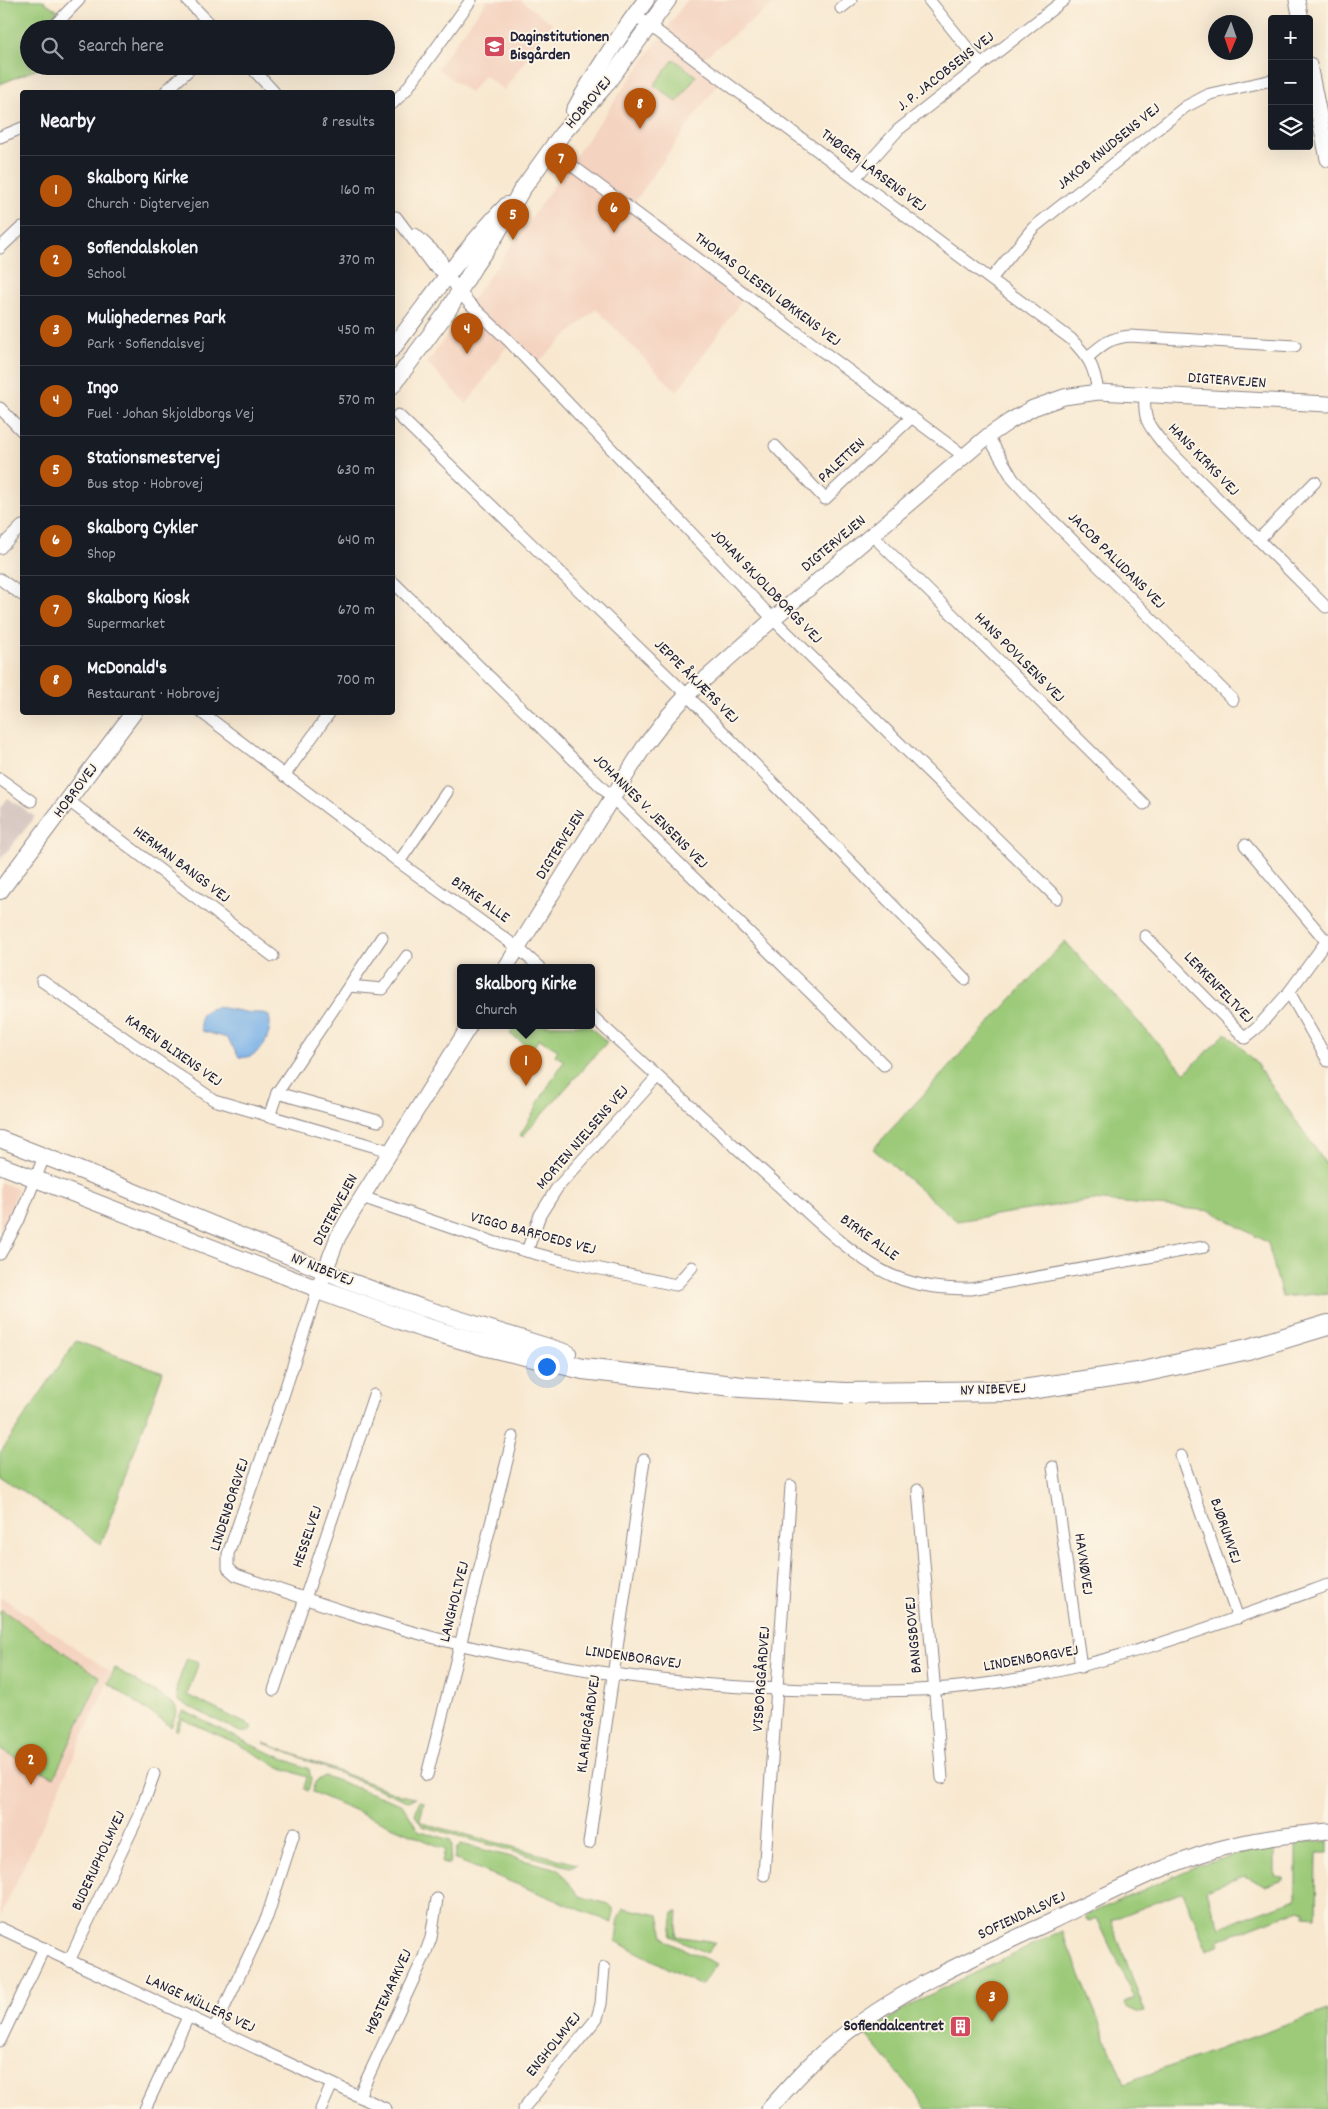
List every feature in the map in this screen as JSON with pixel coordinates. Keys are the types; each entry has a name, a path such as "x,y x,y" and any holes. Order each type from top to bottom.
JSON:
{"highway":[{"name":"NY NIBEVEJ","path":"322,1280 422,1327 513,1354 583,1369 732,1386 845,1393 1016,1391 1138,1373 1248,1349 1328,1325"},
{"name":"NY NIBEVEJ","path":"568,1353 652,1376"}],"main road":[{"name":"HOBROVEJ","path":"395,382 440,321 496,235 521,191 562,134 591,79 646,0"},
{"name":"HOBROVEJ","path":"562,134 604,87 668,0"},
{"name":"HOBROVEJ","path":"395,345 485,226 521,191"},
{"name":"HOBROVEJ","path":"0,891 18,870 132,715"},
{"name":"HOBROVEJ","path":"0,899 18,870"},
{"name":"NY NIBEVEJ","path":"0,1140 120,1186 322,1280"},
{"name":"NY NIBEVEJ","path":"0,1164 322,1280 420,1307 568,1353"}],"street":[{"path":"60,20 79,0"},
{"path":"187,0 206,20"},
{"path":"395,101 406,90 471,0"},
{"path":"841,8 851,0"},
{"path":"929,0 981,65"},
{"name":"J. P. JACOBSENS VEJ","path":"855,178 898,130 1064,0"},
{"path":"1297,0 1300,15"},
{"name":"THØGER LARSENS VEJ","path":"635,14 1071,339 1088,357 1094,372 1098,392"},
{"path":"167,90 183,75"},
{"path":"258,75 272,90"},
{"name":"JAKOB KNUDSENS VEJ","path":"991,279 1033,228 1184,107 1210,94 1268,81"},
{"path":"1313,85 1328,158"},
{"path":"0,137 20,129"},
{"name":"THOMAS OLESEN LØKKENS VEJ","path":"551,150 964,456"},
{"path":"395,216 440,257 447,275 459,290"},
{"path":"0,248 20,229"},
{"name":"JOHAN SKJOLDBORGS VEJ","path":"459,290 773,619 1057,898"},
{"path":"1088,357 1115,337 1130,336 1295,346"},
{"name":"DIGTERVEJEN","path":"508,964 612,797 656,732 687,695 773,619 988,436 1033,408 1064,397 1098,392 1328,404"},
{"name":"HANS KIRKS VEJ","path":"1145,393 1143,411 1148,424 1165,446 1326,606"},
{"path":"0,408 20,429"},
{"name":"JEPPE ÅKJÆRS VEJ","path":"398,415 687,695 965,979"},
{"name":"PALETTEN","path":"775,446 825,499 912,417"},
{"name":"JACOB PALUDANS VEJ","path":"988,436 1013,479 1033,501 1233,700"},
{"path":"1259,540 1315,482"},
{"path":"0,548 20,528"},
{"name":"HANS POVLSENS VEJ","path":"872,535 1144,804"},
{"path":"0,578 20,593"},
{"name":"JOHANNES V. JENSENS VEJ","path":"395,584 884,1065"},
{"name":"BIRKE ALLE","path":"205,715 399,862 518,948 536,964"},
{"path":"284,776 328,715"},
{"path":"0,779 32,801"},
{"path":"399,862 447,792"},
{"name":"HERMAN BANGS VEJ","path":"69,801 273,956"},
{"name":"LERKENFELTVEJ","path":"1145,936 1245,1038 1257,1028 1289,992 1327,940 1245,845"},
{"path":"269,1117 277,1093 382,937"},
{"path":"349,986 383,990 407,956"},
{"name":"KAREN BLIXENS VEJ","path":"42,980 214,1100 390,1151"},
{"path":"1289,992 1328,1061"},
{"name":"BIRKE ALLE","path":"595,1019 825,1227 861,1256 892,1276 915,1284 942,1289 972,1289 1204,1247"},
{"name":"DIGTERVEJEN","path":"322,1280 338,1237 467,1029"},
{"name":"MORTEN NIELSENS VEJ","path":"527,1251 540,1215 557,1188 658,1077"},
{"path":"277,1093 378,1121"},
{"path":"0,1254 18,1222 44,1157"},
{"name":"VIGGO BARFOEDS VEJ","path":"362,1197 493,1242 601,1269 676,1285 692,1267"},
{"name":"LINDENBORGVEJ","path":"322,1280 228,1554 228,1568 236,1575 377,1622 461,1644 612,1673 706,1684 778,1689 856,1691 935,1689 993,1683 1081,1667 1126,1655 1238,1618 1328,1585"},
{"name":"HESSELVEJ","path":"274,1690 374,1394"},
{"name":"LANGHOLTVEJ","path":"427,1775 514,1437"},
{"name":"BJØRUMVEJ","path":"1181,1456 1238,1618"},
{"name":"KLARUPGÅRDVEJ","path":"589,1843 644,1460"},
{"name":"HAVNØVEJ","path":"1053,1466 1081,1667"},
{"name":"VISBORGGÅRDVEJ","path":"764,1875 791,1486"},
{"name":"BANGSBOVEJ","path":"918,1490 942,1778"},
{"name":"BUDERUPHOLMVEJ","path":"69,1961 140,1813 154,1774"},
{"name":"SOFIENDALSVEJ","path":"769,2109 810,2065 835,2042 891,2002 939,1974 1147,1876 1184,1861 1237,1844 1288,1834 1328,1831"},
{"path":"214,2029 267,1917 294,1833"},
{"name":"HØSTEMARKVEJ","path":"359,2096 424,1957 431,1938 437,1898"},
{"name":"LANGE MÜLLERS VEJ","path":"0,1928 386,2109"},
{"path":"0,2041 44,1948"},
{"name":"ENGHOLMVEJ","path":"523,2109 597,2018 601,2004 604,1968"},
{"path":"144,2109 188,2017"},
{"path":"321,2109 332,2084"}],"shaded area":[{"name":"Daginstitutionen Bisgården","path":"487,0 520,0 552,23 504,90 484,75 470,93 437,68"},
{"path":"687,0 779,0 702,59 723,76 633,204 748,292 677,392 596,309 537,363 514,336 467,404 427,363"},
{"path":"8,798 35,817 0,860 0,809"},
{"path":"0,1182 18,1189 0,1233"},
{"path":"0,1596 112,1673 0,1918"}],"green space":[{"path":"0,0 42,0 58,11 49,20 20,20 20,75 22,75 0,84"},
{"path":"674,59 696,76 677,102 654,85"},
{"path":"1065,941 1185,1073 1226,1033 1255,1062 1328,1167 1328,1293 1282,1297 1268,1243 1212,1211 1092,1200 957,1221 873,1149"},
{"path":"512,1029 592,1029 607,1042 522,1137 520,1135 536,1106 564,1061 555,1055 558,1050 539,1039 532,1049 510,1034"},
{"path":"76,1341 163,1372 101,1544 0,1476 0,1453"},
{"path":"2,1610 100,1677 54,1777 0,1750 0,1612"},
{"path":"187,1658 199,1662 187,1695 253,1727 251,1729 247,1732 240,1732 178,1701 176,1688"},
{"path":"115,1668 175,1705 177,1712 171,1727 108,1683"},
{"path":"184,1711 256,1747 309,1769 311,1780 308,1791 304,1789 307,1777 279,1767 234,1742 182,1719 177,1731 175,1730 181,1713"},
{"path":"264,1743 401,1795 415,1798 408,1801"},
{"path":"325,1776 403,1805 418,1830 450,1840 452,1845 449,1864 442,1862 445,1849 312,1792 315,1782"},
{"path":"419,1801 424,1802 420,1820 422,1823 577,1864 570,1867 422,1826 415,1815"},
{"path":"1328,1841 1328,1853 1317,1853 1316,1917 1305,1916 1305,1911 1300,1909 1219,1940 1221,1944 1207,1950 1183,1892 1111,1920 1145,2012 1139,2013 1126,2007 1124,2002 1134,1998 1097,1918 1088,1922 1085,1916 1192,1868 1233,1855 1275,1846 1275,1876 1283,1877 1283,1880 1265,1886 1244,1876 1205,1890 1220,1927 1296,1899 1296,1842"},
{"path":"461,1844 558,1869 579,1896 609,1904 613,1908 613,1923 454,1859 457,1848"},
{"path":"624,1908 659,1915 664,1936 668,1942 717,1964 701,1985 616,1941 619,1917"},
{"path":"674,1912 678,1912 676,1936 715,1943 707,1953 671,1936"},
{"path":"1062,1931 1124,2083 1328,2010 1328,2109 926,2109 918,2096 865,2034 921,1999"}],"water":[{"path":"218,1007 251,1013 263,1013 269,1016 270,1023 267,1037 259,1050 253,1055 239,1057 227,1038 202,1031 200,1020 202,1014 205,1011"}],"place":[{"name":"Daginstitutionen Bisgården","path":"494,46"},
{"name":"McDonald's","path":"640,129"},
{"name":"Skalborg Kiosk","path":"561,184"},
{"name":"Skalborg Cykler","path":"614,233"},
{"name":"Stationsmestervej","path":"513,240"},
{"name":"Ingo","path":"467,354"},
{"name":"Skalborg Kirke","path":"526,1086"},
{"name":"Sofiendalskolen","path":"31,1785"},
{"name":"Mulighedernes Park","path":"992,2022"},
{"name":"Sofiendalcentret","path":"960,2026"}]}
